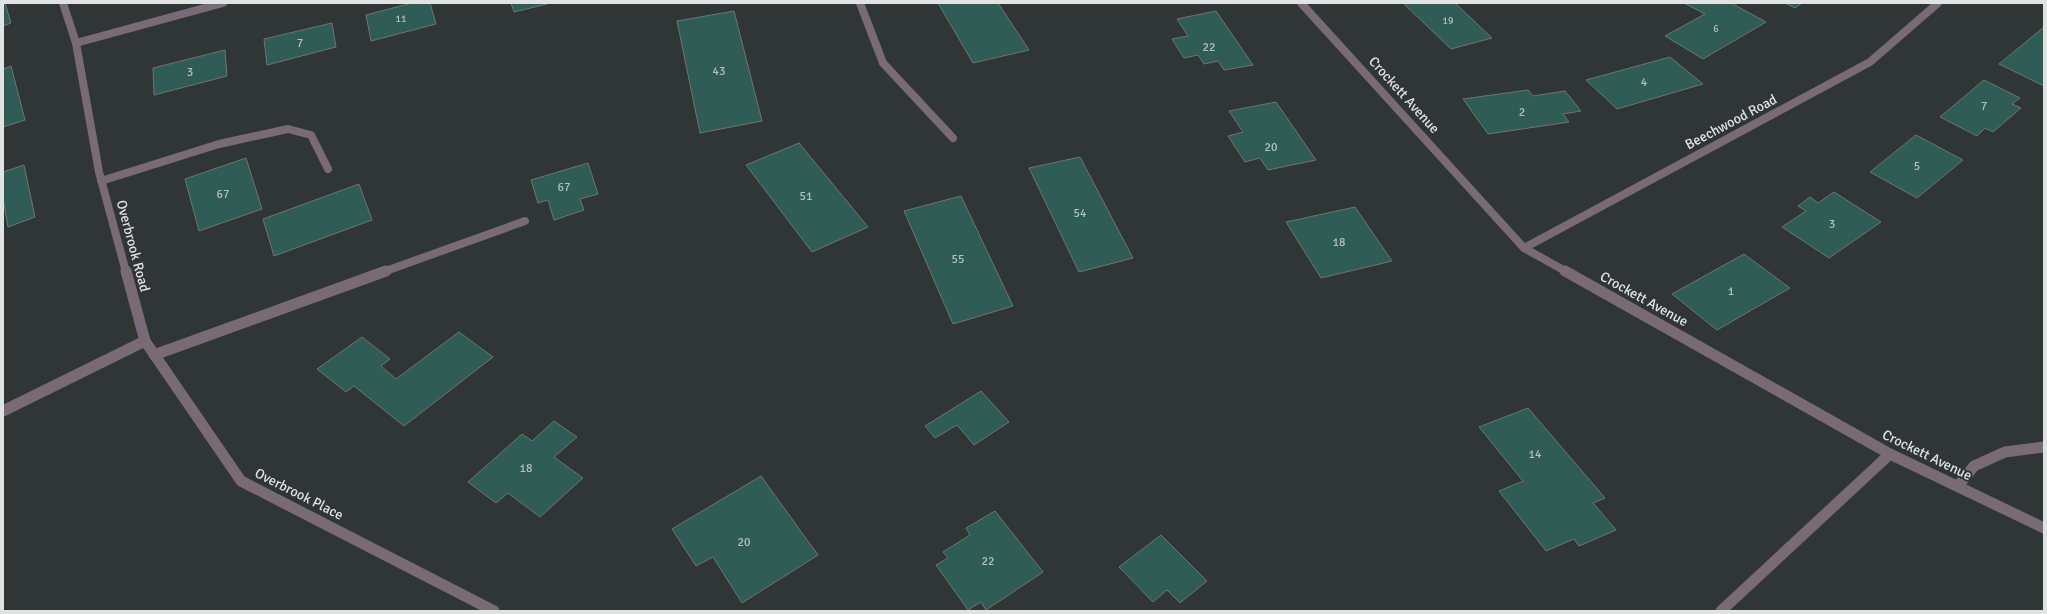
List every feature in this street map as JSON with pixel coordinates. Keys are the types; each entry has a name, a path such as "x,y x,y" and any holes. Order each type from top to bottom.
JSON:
{"street":[{"name":"Overbrook Road","path":"63,3 76,42 101,181 145,341"},
{"path":"76,42 223,3"},
{"path":"860,3 882,62 953,138"},
{"name":"Crockett Avenue","path":"1301,3 1524,248 1890,454 2044,528"},
{"name":"Beechwood Road","path":"1524,248 1870,62 1938,3"},
{"path":"101,181 219,144 288,129 311,135 328,169"},
{"path":"154,354 525,221"},
{"path":"3,411 145,341"},
{"name":"Overbrook Place","path":"145,341 241,481 494,611"},
{"path":"1958,486 1974,466 2005,452 2044,447"},
{"path":"1720,611 1890,454"}],"building":[{"path":"3,3 5,3 11,23 3,26"},
{"path":"412,3 430,3 436,24 371,41 366,15"},
{"path":"511,3 551,3 514,12"},
{"path":"938,3 998,3 1029,50 973,63"},
{"path":"1403,3 1455,3 1492,38 1451,49"},
{"path":"1684,3 1731,3 1766,22 1703,59 1665,36 1705,14"},
{"path":"1785,3 1802,3 1795,8"},
{"path":"734,11 762,121 700,133 677,21"},
{"path":"1216,11 1253,65 1224,70 1218,61 1204,64 1198,55 1184,58 1172,39 1188,36 1177,19"},
{"path":"332,23 336,47 267,65 264,39"},
{"path":"2044,27 2044,86 1999,64"},
{"path":"225,50 227,76 154,95 153,68"},
{"path":"1670,57 1703,84 1617,109 1586,80"},
{"path":"11,66 25,120 3,127 3,69"},
{"path":"1984,80 2020,98 2012,104 2021,108 1993,132 1985,128 1977,136 1940,117"},
{"path":"1528,90 1533,96 1565,91 1581,111 1563,114 1569,122 1488,134 1463,99"},
{"path":"1276,102 1316,160 1268,170 1260,158 1245,162 1228,136 1243,132 1229,111"},
{"path":"1916,135 1963,160 1917,198 1870,172"},
{"path":"799,143 868,227 812,252 746,165"},
{"path":"1080,157 1133,258 1079,272 1029,168"},
{"path":"246,158 262,209 199,231 185,179"},
{"path":"588,163 598,194 580,199 584,210 554,220 548,200 538,203 531,180"},
{"path":"24,165 35,217 8,227 3,199 3,172"},
{"path":"359,184 372,220 274,256 263,219"},
{"path":"1834,192 1881,222 1829,258 1782,227 1806,211 1798,206 1810,197 1818,203"},
{"path":"961,196 1013,306 953,324 904,211"},
{"path":"1355,207 1392,261 1321,278 1286,222"},
{"path":"1744,254 1790,288 1717,330 1672,294"},
{"path":"459,332 493,357 404,426 354,386 346,392 317,369 362,337 390,359 381,366 396,379"},
{"path":"981,391 1009,422 974,445 957,425 935,438 925,426"},
{"path":"1528,408 1605,498 1593,503 1616,530 1579,546 1574,539 1546,551 1499,491 1523,481 1479,427"},
{"path":"554,421 577,437 554,457 583,478 540,517 508,493 496,503 468,482 522,434 532,441"},
{"path":"761,476 818,555 742,603 713,557 696,566 672,529"},
{"path":"995,511 1043,572 986,610 981,602 968,610 936,565 948,558 943,552 970,535 966,528"},
{"path":"1161,535 1207,581 1180,603 1167,590 1153,602 1119,567"}]}
